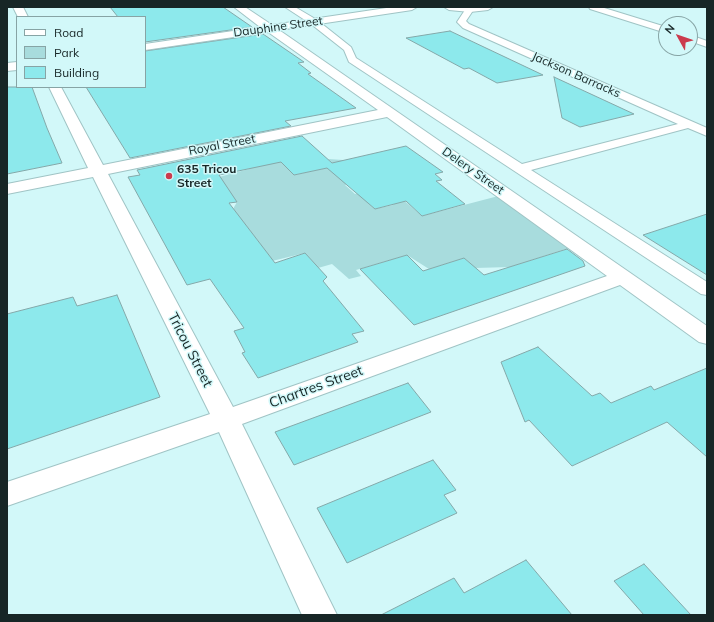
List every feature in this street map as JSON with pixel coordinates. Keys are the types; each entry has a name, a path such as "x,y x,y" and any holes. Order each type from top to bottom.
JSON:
{"street":[{"path":"18,7 22,16"},
{"name":"Delery Street","path":"239,7 390,112 707,337"},
{"name":"Dauphine Street","path":"146,47 412,7"},
{"path":"449,7 470,9 488,7"},
{"name":"Tricou Street","path":"56,88 226,419 320,615"},
{"name":"Royal Street","path":"7,188 390,112"},
{"name":"Chartres Street","path":"7,494 226,419 624,277"}],"lane":[{"path":"289,7 314,22 348,49 352,60 707,290"},
{"path":"593,7 658,27"},
{"name":"Jackson Barracks","path":"470,9 461,22 466,26 707,132"},
{"path":"520,169 690,124"}],"green space":[{"path":"267,147 294,175 336,166 328,159 343,160 353,169 370,178 345,185 355,194 381,187 367,202 375,209 393,205 400,197 422,216 506,194 578,245 510,267 475,268 464,258 429,269 407,255 356,270 361,276 349,279 332,264 318,268 305,253 272,261 233,209 237,202 219,177 249,169"}],"building":[{"path":"110,7 223,7 252,27 146,42 146,16 117,16"},
{"path":"450,31 543,75 497,83 469,68 464,69 406,38"},
{"path":"263,34 304,62 298,63 311,73 308,74 356,108 285,121 291,126 130,158 87,88 146,88 146,51"},
{"path":"554,77 634,114 580,127 562,118"},
{"path":"7,87 32,88 62,163 7,174"},
{"path":"302,136 332,163 406,146 443,172 435,174 442,180 436,181 465,204 422,216 406,201 375,209 327,168 294,175 281,162 219,175 237,202 229,203 275,263 305,253 327,277 323,281 364,331 352,334 358,342 258,378 242,353 245,352 234,331 244,328 210,279 187,285 128,177 140,175 137,170"},
{"path":"707,214 707,275 643,235"},
{"path":"567,249 583,261 585,266 414,325 360,269 407,255 423,271 464,258 484,275"},
{"path":"117,295 160,397 7,449 7,314 73,297 77,306"},
{"path":"538,347 592,396 600,393 611,403 651,386 654,390 707,368 707,457 667,422 572,466 529,420 525,422 501,362"},
{"path":"408,383 431,412 294,465 275,432"},
{"path":"433,460 456,490 444,495 457,513 347,563 317,508"},
{"path":"526,560 572,615 381,615 454,578 464,593"},
{"path":"644,564 691,615 644,615 614,581"}],"place":[{"name":"635 Tricou Street","path":"169,176"}]}
